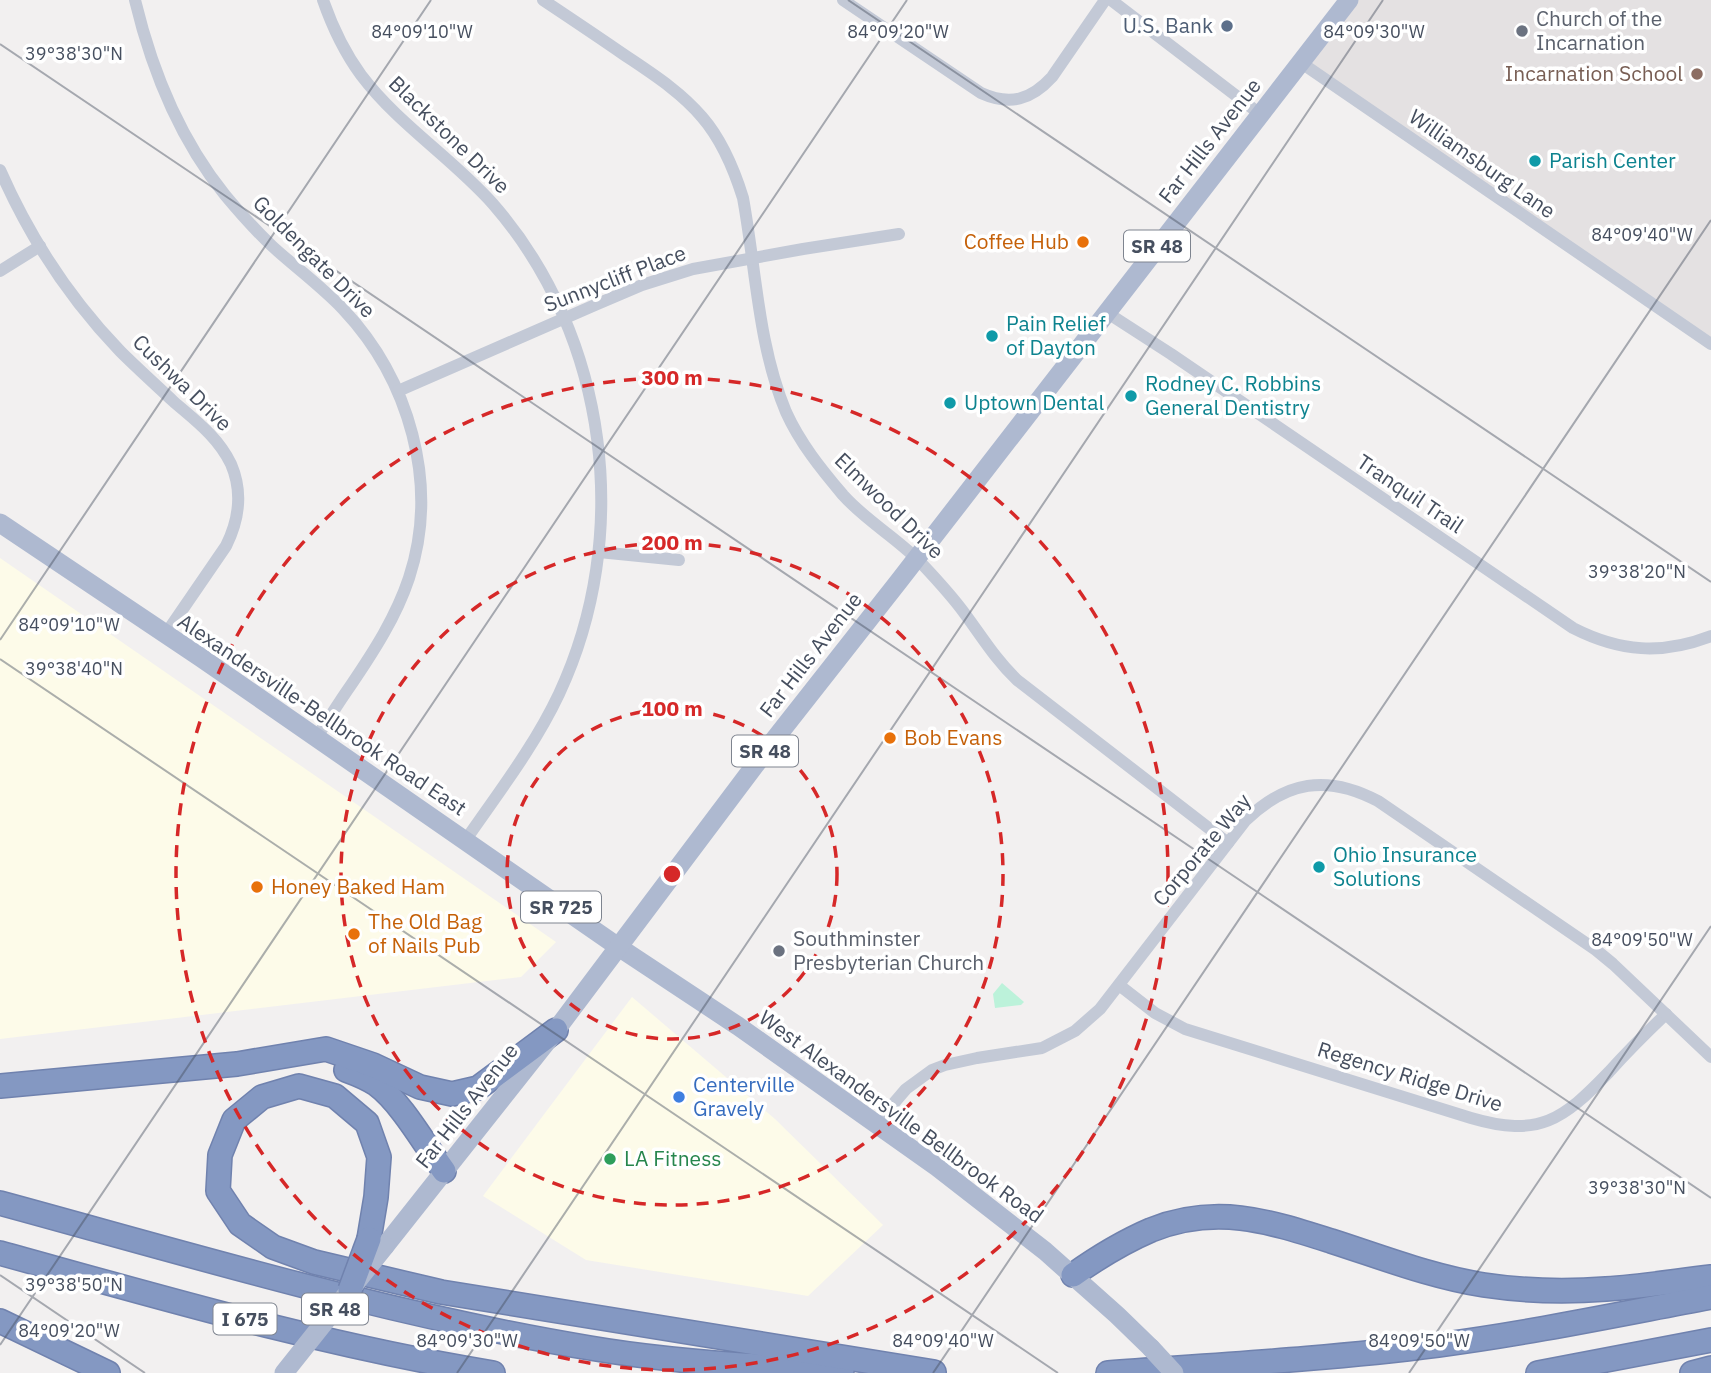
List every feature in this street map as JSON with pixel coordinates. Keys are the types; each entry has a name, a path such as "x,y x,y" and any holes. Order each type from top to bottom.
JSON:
{"highway":[{"path":"0,1087 251,1061 327,1049 373,1065 420,1087 452,1094 478,1088 556,1030"},
{"path":"251,1061 331,1066 363,1076 388,1094 444,1171"},
{"path":"350,1290 377,1242 379,1157 367,1123 335,1096 299,1086 262,1097 234,1120 220,1155 218,1191 240,1224 273,1247 314,1262 441,1292 942,1373"},
{"name":"I 675","path":"0,1203 303,1286 435,1319 591,1348 713,1363 942,1373"},
{"path":"1073,1275 1099,1257 1153,1230 1210,1217 1237,1217 1280,1224 1451,1278 1525,1290 1606,1289 1711,1277"},
{"name":"I 675","path":"0,1253 258,1323 388,1353 493,1373"},
{"path":"1108,1373 1438,1345 1711,1297"},
{"path":"0,1321 108,1373"},
{"path":"1538,1373 1711,1340"},
{"path":"1692,1373 1711,1368"}],"main road":[{"name":"Far Hills Avenue","path":"377,1242 444,1171 556,1030 786,723 1349,0"},
{"name":"Alexandersville-Bellbrook Road East","path":"0,523 617,946"},
{"name":"West Alexandersville Bellbrook Road","path":"617,946 738,1026 974,1194 1073,1275 1174,1373"},
{"name":"SR 48","path":"284,1373 350,1290"}],"street":[{"name":"Goldengate Drive","path":"135,0 158,78 181,128 207,171 244,218 333,299 359,327 375,348 398,391 413,435 421,484 421,506 410,576 393,619 316,738"},
{"name":"Blackstone Drive","path":"323,0 333,26 361,74 386,103 477,186 525,246 565,319 587,383 597,433 602,489 601,529 591,602 583,631 560,692 531,746 466,841"},
{"name":"Elmwood Drive","path":"543,0 657,78 690,104 714,133 736,177 746,218 772,371 787,414 798,436 819,466 846,498 916,558 951,595 992,653 1017,680 1228,843"},
{"path":"843,0 981,93 1012,100 1033,94 1042,88 1105,0"},
{"path":"1111,0 1260,114"},
{"name":"Williamsburg Lane","path":"1300,62 1711,344"},
{"name":"Cushwa Drive","path":"0,170 40,246 84,309 119,349 216,438 237,479 239,503 233,532 165,635"},
{"name":"Sunnycliff Place","path":"398,391 653,281 693,269 751,257 899,234"},
{"path":"0,271 40,246"},
{"name":"Tranquil Trail","path":"1106,312 1573,628 1606,642 1643,649 1678,647 1711,636"},
{"path":"599,552 679,560"},
{"name":"Corporate Way","path":"876,1124 906,1089 932,1070 977,1058 1042,1048 1076,1031 1100,1009 1245,821 1272,798 1308,786 1331,785 1347,788 1386,807 1596,950 1711,1057"},
{"name":"Regency Ridge Drive","path":"1119,985 1155,1013 1185,1028 1502,1126 1531,1125 1552,1120 1571,1109 1666,1014"}],"shaded area":[{"path":"1349,0 1711,0 1711,344 1300,62"},
{"path":"0,558 556,942 521,977 0,1039"},
{"path":"632,997 775,1119 883,1225 808,1296 586,1260 483,1196"}],"green space":[{"path":"1002,983 1024,1002 1021,1005 995,1008 993,994"}],"place":[{"name":"U.S. Bank","path":"1227,26"},
{"name":"Church of the Incarnation","path":"1522,31"},
{"name":"Incarnation School","path":"1697,74"},
{"name":"Parish Center","path":"1535,161"},
{"name":"Coffee Hub","path":"1083,242"},
{"name":"Pain Relief of Dayton","path":"992,336"},
{"name":"Rodney C. Robbins General Dentistry","path":"1131,396"},
{"name":"Uptown Dental","path":"950,403"},
{"name":"Bob Evans","path":"890,738"},
{"name":"Ohio Insurance Solutions","path":"1319,867"},
{"name":"Honey Baked Ham","path":"257,887"},
{"name":"The Old Bag of Nails Pub","path":"354,934"},
{"name":"Southminster Presbyterian Church","path":"779,951"},
{"name":"Centerville Gravely","path":"679,1097"},
{"name":"LA Fitness","path":"610,1159"}]}
